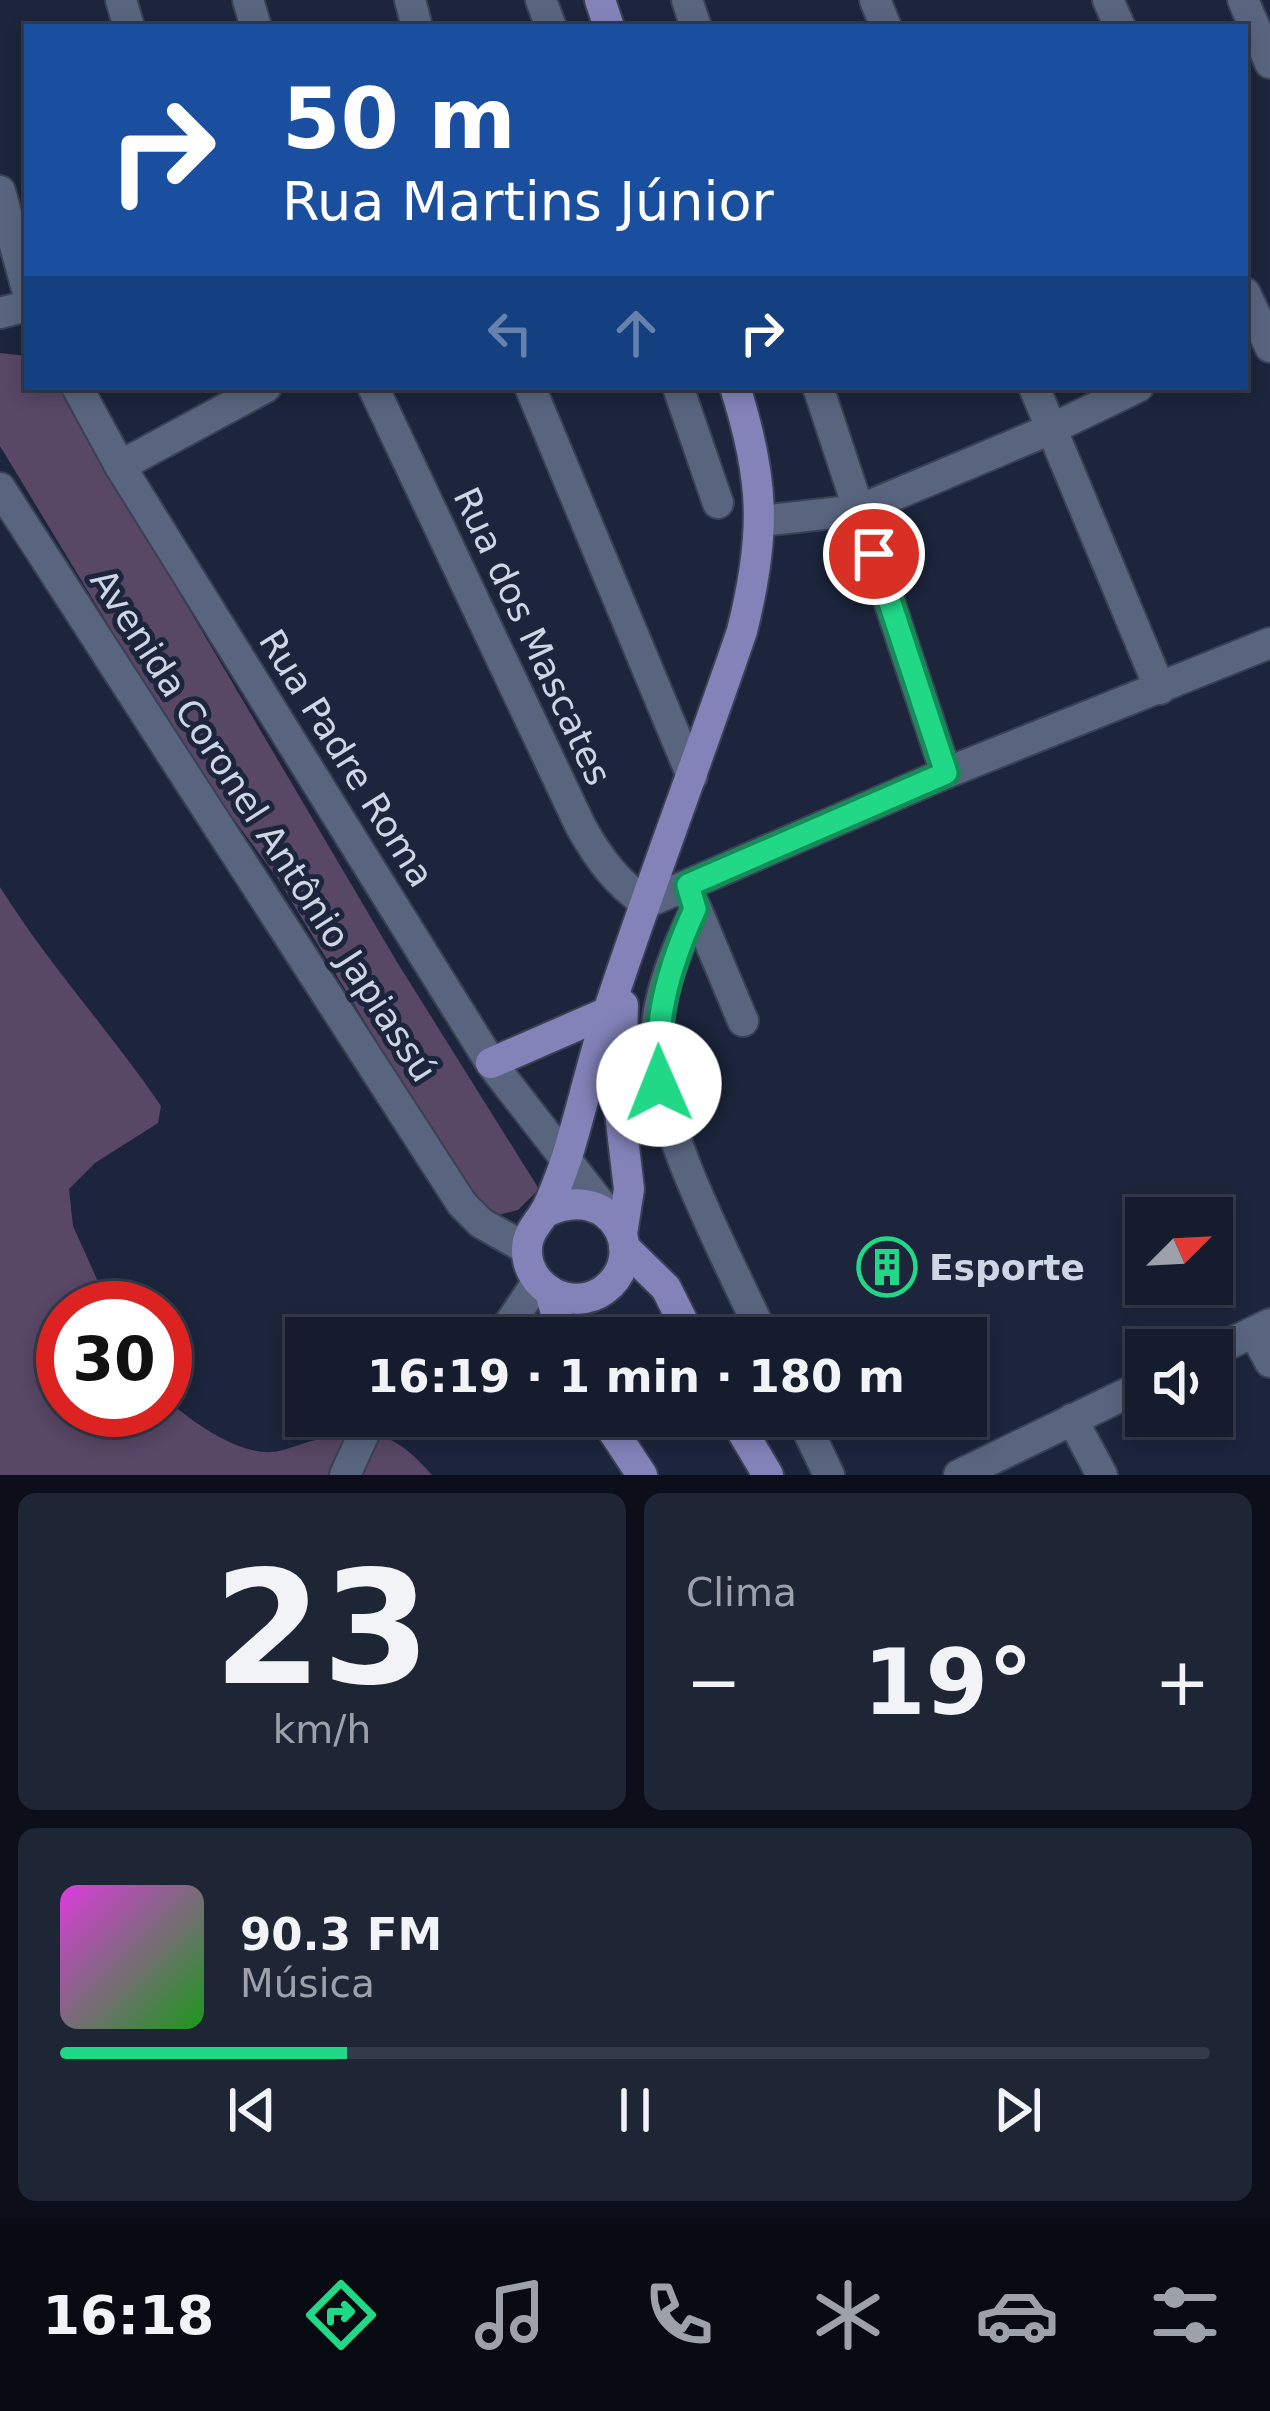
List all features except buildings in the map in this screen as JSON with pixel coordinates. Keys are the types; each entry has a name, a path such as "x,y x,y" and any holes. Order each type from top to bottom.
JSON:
{"main road":[{"path":"555,1317 527,1250 532,1228 545,1212 565,1162 608,1012 742,631 755,578 761,521 759,473 736,390"},
{"path":"544,1287 567,1298 585,1299 602,1292 622,1265 618,1232 629,1189 620,1113 625,963"},
{"path":"491,1063 608,1012"},
{"path":"545,1212 566,1202 589,1203 666,1288 680,1317"},
{"path":"617,1437 642,1475"},
{"path":"745,1437 768,1475"}],"street":[{"path":"1243,0 1270,63"},
{"path":"0,191 24,278"},
{"path":"1248,300 1261,333"},
{"name":"Rua Padre Roma","path":"78,390 120,466 491,1063 618,1232"},
{"name":"Rua dos Mascates","path":"374,390 580,827 621,885 646,903"},
{"path":"531,390 692,776"},
{"path":"679,390 718,502"},
{"path":"819,390 946,773"},
{"path":"1035,390 1160,689"},
{"path":"761,521 859,510 1132,390"},
{"path":"120,466 226,397"},
{"name":"Avenida Coronel Antônio Japiassú","path":"0,488 463,1204 481,1223 527,1250"},
{"path":"646,903 692,897 946,773 1270,644"},
{"path":"692,897 743,1021"},
{"path":"692,897 660,1010 659,1084 676,1139 750,1317"},
{"path":"516,1317 544,1287"},
{"path":"1233,1342 1262,1328 1270,1362"},
{"path":"959,1475 1125,1394"},
{"path":"1072,1419 1102,1475"},
{"path":"345,1475 362,1437"},
{"path":"811,1437 829,1475"}],"shaded area":[{"path":"0,353 24,356 24,390 60,390 397,962 539,1189 518,1210 494,1216 467,1190 278,879 192,763 0,446"},
{"path":"0,887 161,1106 158,1123 95,1163 69,1189 73,1226 98,1281 36,1281 36,1437 192,1437 192,1419 244,1448 259,1451 332,1437 382,1437 404,1448 432,1475 0,1475"}],"place":[{"name":"Esporte","path":"887,1267"}],"route":[{"path":"659,1084 660,1010 668,974 695,909 688,885 946,773 874,554"}]}
